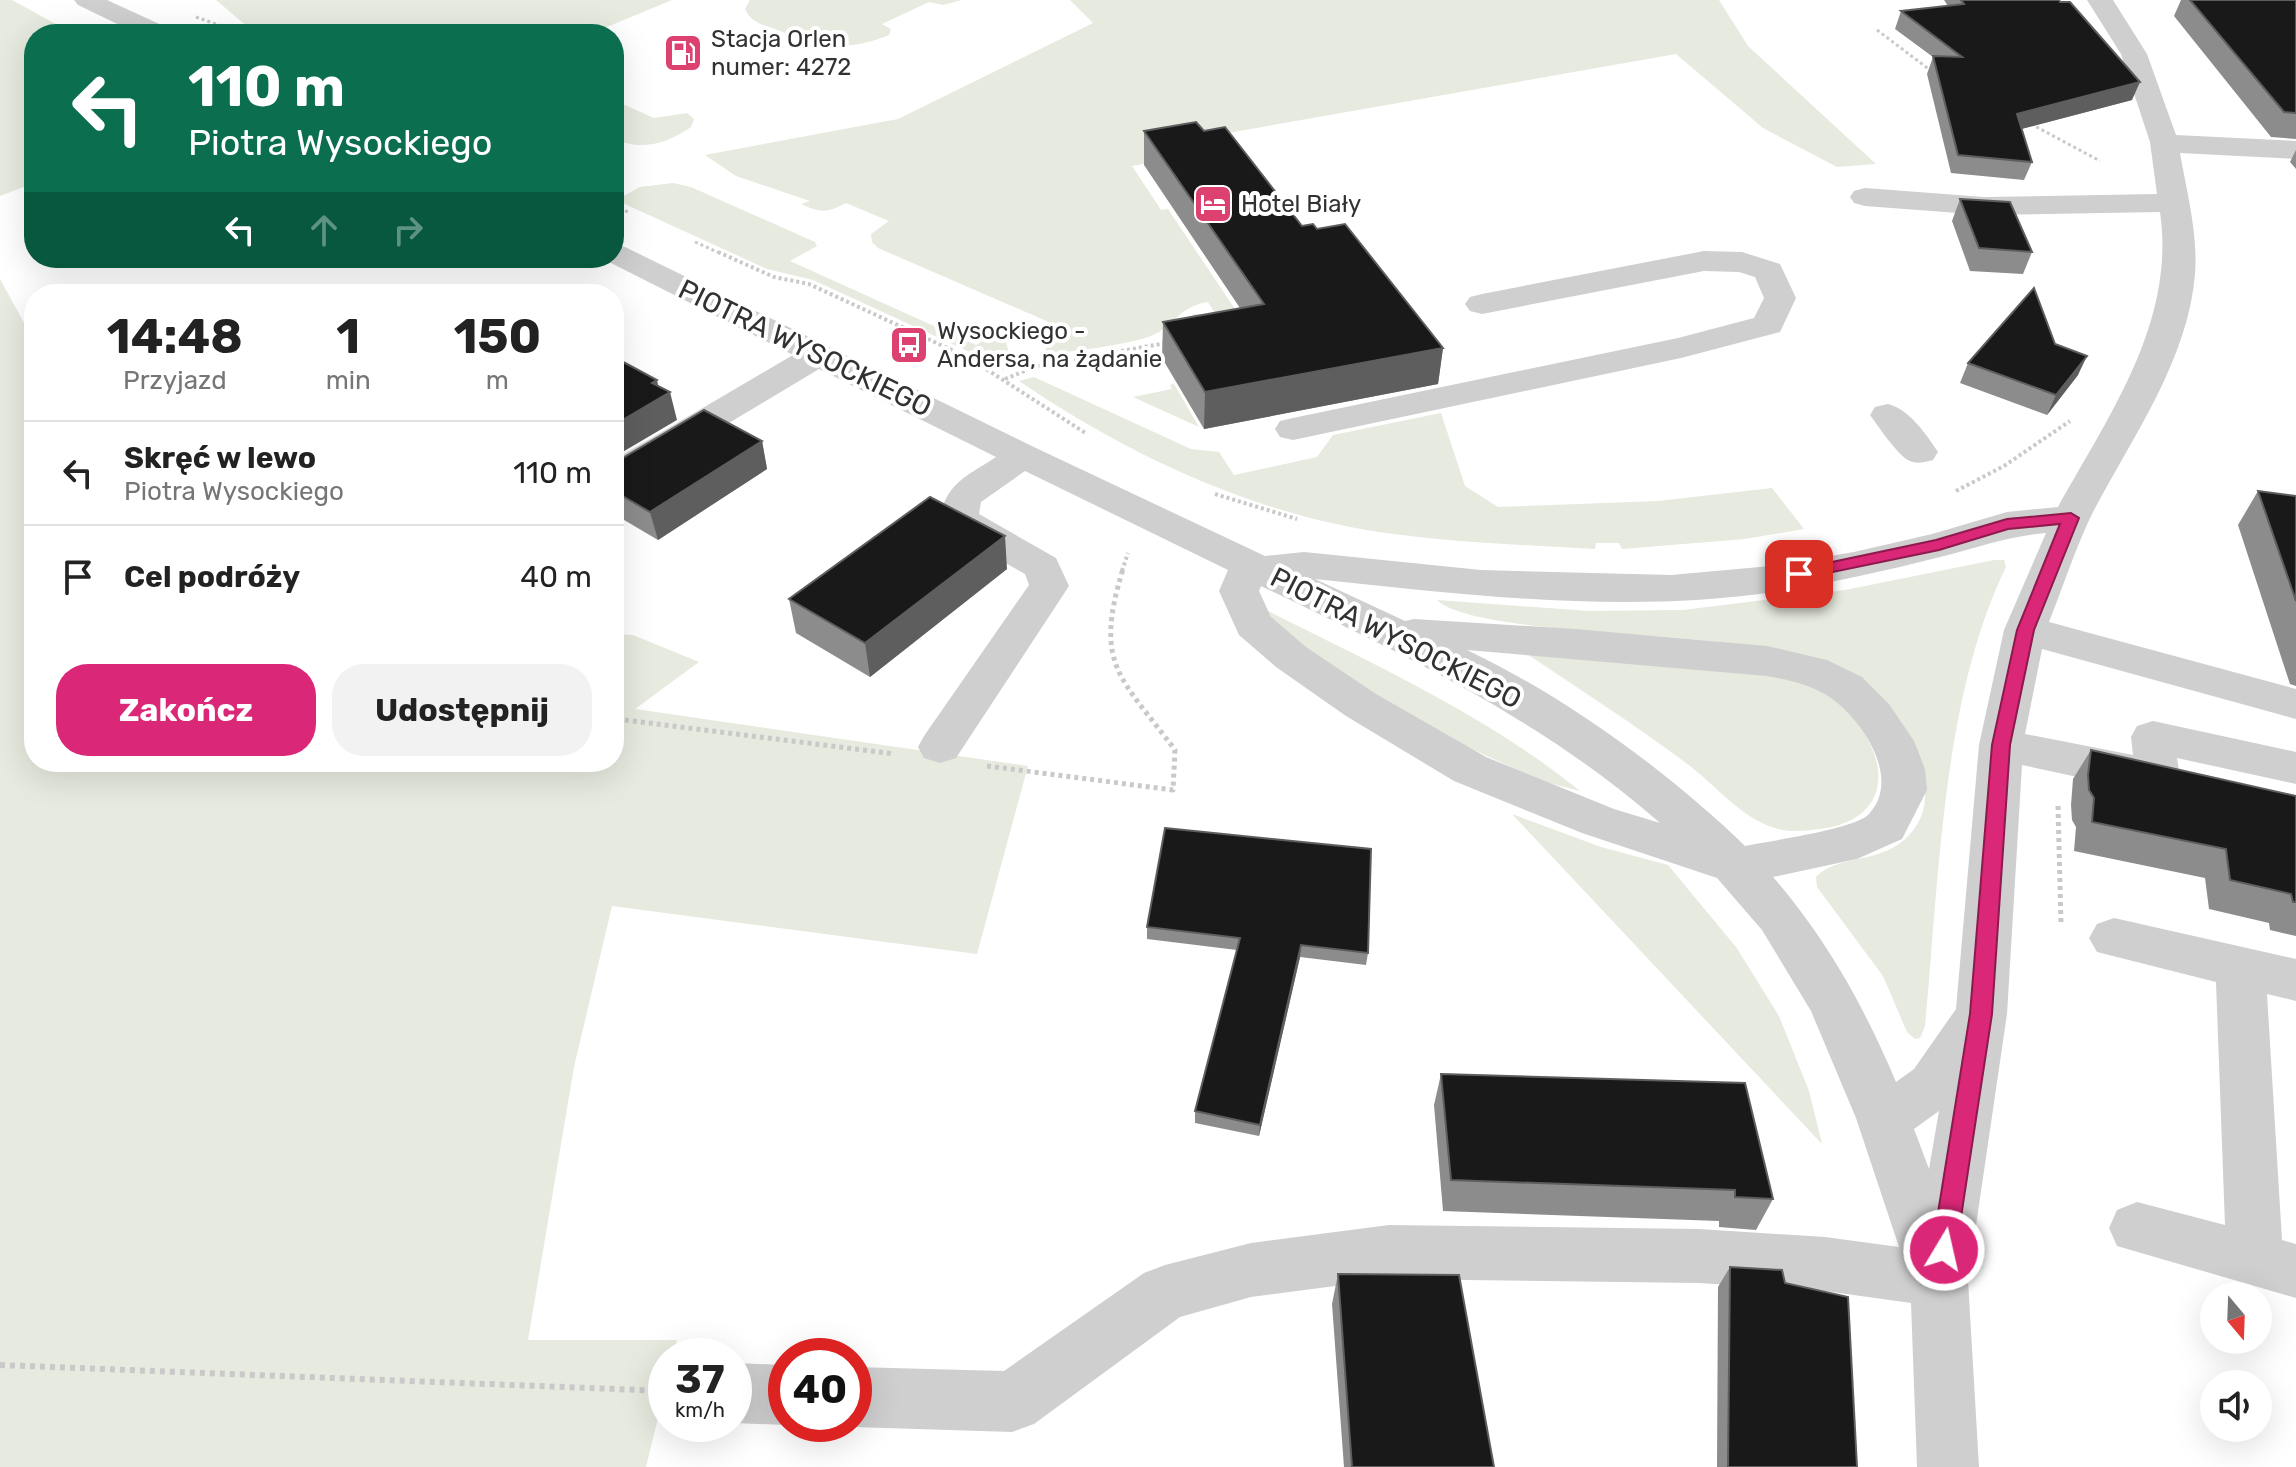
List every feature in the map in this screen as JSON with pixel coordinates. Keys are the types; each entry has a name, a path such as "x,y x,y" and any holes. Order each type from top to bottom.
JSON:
{"street":[{"path":"87,0 138,24"},
{"path":"1948,1467 1939,1280 1981,1014 2001,745 2025,630 2071,518 2150,373 2173,309 2179,273 2175,203 2164,142 2134,54 2100,0"},
{"path":"2164,142 2296,150"},
{"path":"1865,197 1984,206 2175,203"},
{"name":"PIOTRA WYSOCKIEGO","path":"624,259 1023,456 1396,632 1507,691 1602,754 1694,826 1737,866 1813,966 1884,1121 1939,1280"},
{"path":"1293,429 1681,348 1768,325 1780,298 1769,271 1742,262 1704,261 1482,304"},
{"path":"624,470 818,355"},
{"path":"1888,415 1920,452"},
{"path":"940,747 1049,586 1042,567 967,525 960,514 963,497 1023,456"},
{"name":"PIOTRA WYSOCKIEGO","path":"1256,567 1304,565 1481,583 1671,588 1771,579 1854,565 1939,545 2007,524 2071,518"},
{"path":"1256,567 1244,576 1239,591 1254,625 1291,657 1361,705 1470,769 1598,821 1737,866 1857,841 1886,827 1904,790 1903,769 1892,741 1874,715 1847,688 1812,670 1767,661 1575,643 1396,632"},
{"path":"2025,630 2296,704"},
{"path":"2001,745 2157,777 2153,737 2296,768"},
{"path":"2114,938 2296,980"},
{"path":"2137,1228 2276,1266 2240,967"},
{"path":"1884,1121 1933,1085 1981,1014"},
{"path":"872,1398 1012,1402 1165,1293 1251,1270 1389,1252 1699,1256 1825,1264 1939,1280"}],"path":[{"path":"1877,30 1937,75"},
{"path":"2025,120 2175,203"},
{"path":"1005,379 1037,366 1167,343"},
{"path":"2057,756 2061,929"},
{"path":"0,1365 648,1390"}],"shaded area":[{"path":"0,0 12,0 56,24 24,24 24,187 0,196"},
{"path":"216,0 672,0 614,24 243,23"},
{"path":"750,0 962,0 943,5 929,2 882,24 891,29 889,35 873,41 831,45 804,40 761,24 750,17 745,9"},
{"path":"1070,0 1719,0 1748,46 1876,164 1837,167 1763,128 1676,54 1194,139 1197,154 1132,166 1161,210 1168,209 1241,318 1176,327 1194,314 1216,315 1208,302 1189,308 1151,336 1046,355 1046,345 1067,330 878,248 872,242 871,234 889,221 846,203 824,211 808,207 801,204 810,201 736,176 705,155 898,119 1093,23"},
{"path":"624,104 654,118 687,113 694,119 691,127 673,138 654,144 624,143"},
{"path":"673,183 691,187 815,242 817,246 790,261 976,345 999,331 1005,339 1012,363 1002,370 974,354 813,280 767,269 624,204 624,196 640,187"},
{"path":"0,279 24,323 24,772 624,772 624,635 633,635 699,662 635,709 1028,766 977,954 612,906 574,1067 528,1340 648,1340 648,1442 652,1442 646,1467 0,1467"},
{"path":"1034,377 1191,449 1219,452 1234,475 1317,457 1333,435 1441,413 1465,486 1498,507 1658,501 1772,488 1804,529 1745,539 1622,549 1619,543 1596,543 1595,549 1444,540 1344,526 1246,498 1151,458 1106,435 1019,381"},
{"path":"1174,384 1199,427 1133,397 1172,389 1170,385"},
{"path":"2004,560 2006,567 1985,618 1968,674 1956,732 1940,852 1925,1026 1920,1038 1915,1039 1907,1032 1883,976 1817,887 1816,877 1838,864 1893,848 1905,839 1920,818 1925,795 1921,770 1912,742 1895,715 1873,700 1746,646 1489,619 1457,611 1437,600 1589,611 1683,610 1845,590"},
{"path":"1268,611 1468,715 1507,738 1580,791 1545,782 1447,738 1298,647 1273,621"},
{"path":"1531,653 1754,673 1816,689 1843,706 1862,730 1877,765 1875,795 1856,817 1839,825 1801,831 1772,827 1750,816 1690,766 1530,656"},
{"path":"1512,814 1601,847 1668,865 1736,947 1779,1016 1809,1091 1822,1144"}],"building":[{"path":"1961,0 2070,2 2140,82 2017,114 2032,162 1958,155 1933,56 1962,57 1901,11 1964,4"},
{"path":"2190,0 2296,0 2296,113 2284,112"},
{"path":"1196,122 1204,131 1225,127 1302,226 1313,224 1317,229 1345,224 1443,348 1205,392 1163,322 1264,304 1144,131"},
{"path":"1960,199 2010,202 2032,252 1979,248"},
{"path":"2034,288 2055,344 2087,356 2056,395 1968,363"},
{"path":"624,362 657,380 652,383 670,392 624,419"},
{"path":"704,410 762,441 650,512 624,497 624,457"},
{"path":"2258,491 2296,496 2296,601"},
{"path":"930,497 1005,536 865,643 789,599"},
{"path":"2091,750 2296,796 2296,902 2293,902 2291,894 2230,880 2226,849 2092,822 2094,798 2089,790 2088,775"},
{"path":"1165,828 1371,849 1368,953 1301,945 1260,1125 1195,1111 1240,938 1147,927"},
{"path":"1441,1074 1745,1083 1773,1199 1735,1197 1735,1190 1451,1180"},
{"path":"1730,1267 1782,1270 1785,1283 1848,1297 1857,1467 1728,1467"},
{"path":"1338,1274 1459,1275 1494,1467 1352,1467"}],"place":[{"name":"Stacja Orlen numer: 4272","path":"683,53"},
{"name":"Hotel Biały","path":"1213,204"},
{"name":"Wysockiego - Andersa, na żądanie","path":"909,345"}],"route":[{"path":"1799,574 1939,545 2007,524 2071,518 2025,630 2001,745 1981,1014 1944,1250"}]}
